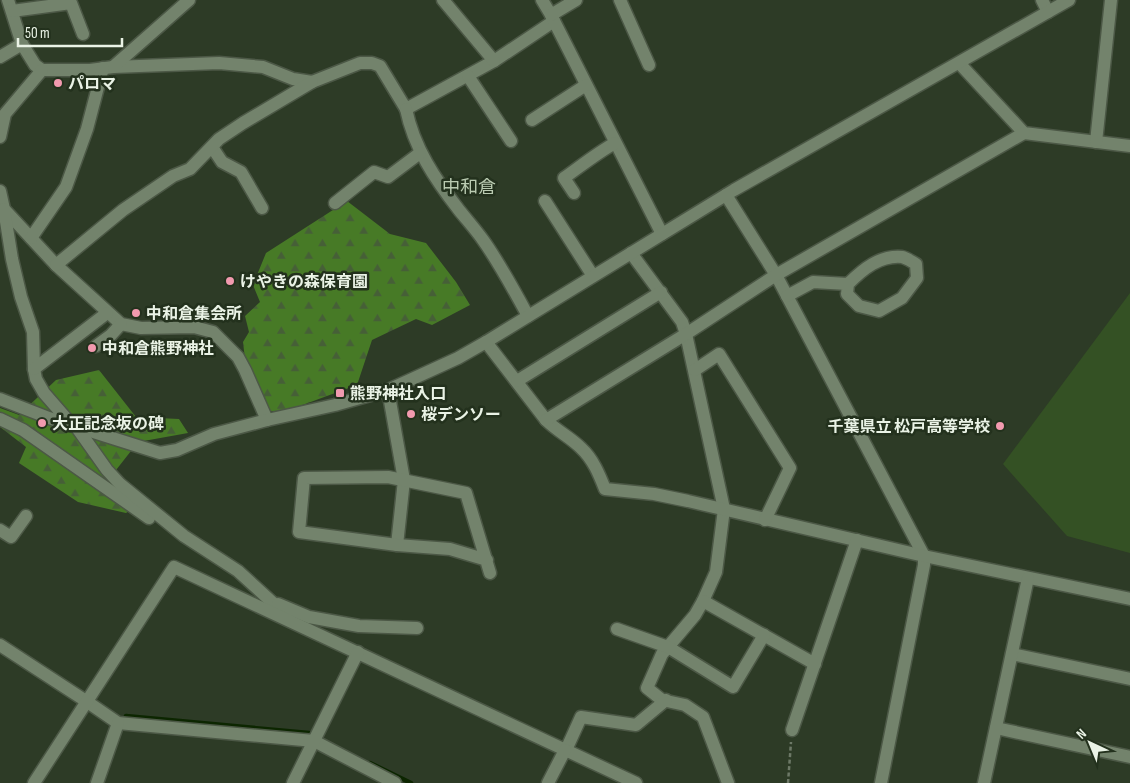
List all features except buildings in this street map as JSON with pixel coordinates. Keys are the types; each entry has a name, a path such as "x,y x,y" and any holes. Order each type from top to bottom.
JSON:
{"street":[{"path":"31,238 66,187 108,67 190,0"},
{"path":"443,0 494,61"},
{"path":"542,0 662,234"},
{"path":"406,109 494,61 576,0"},
{"path":"620,0 649,65"},
{"path":"0,399 48,418 160,452 176,450 214,434 267,420 335,406 388,390 458,358 486,342 726,195 959,63 1045,6 1069,0"},
{"path":"1096,142 1111,0"},
{"path":"83,34 71,3 10,5 22,44 35,65 42,70 90,70 108,67 219,63 263,67 292,79 312,82"},
{"path":"0,57 22,44"},
{"path":"56,265 123,210 173,176 190,169 219,139 243,123 312,82 360,63 372,63 380,66 406,109 410,128 420,153 458,209 482,238 502,268 528,316"},
{"path":"959,63 1024,133"},
{"path":"0,137 5,114 42,70"},
{"path":"468,76 511,141"},
{"path":"532,120 586,85"},
{"path":"546,420 686,334 776,274 1024,133 1130,146"},
{"path":"574,192 564,178 615,143"},
{"path":"212,147 222,162 241,172 262,208"},
{"path":"334,203 374,172 388,177 420,153"},
{"path":"0,191 12,259 21,297 33,332 36,379 44,393 73,425 120,484 177,531 238,571 295,623"},
{"path":"726,195 776,274 924,556 924,565 881,783"},
{"path":"545,200 593,276"},
{"path":"4,209 56,265 120,324 141,328 194,327 213,332 238,357 267,420"},
{"path":"631,253 682,322 724,509 716,572 703,602 695,615 668,647 659,661 647,688 666,700 685,705 703,717 728,783"},
{"path":"787,296 813,282 848,284 861,271 882,259 904,257 916,264 917,278 902,298 879,311 859,306 847,294 848,284"},
{"path":"517,381 661,292"},
{"path":"34,369 107,313"},
{"path":"96,346 111,335 120,324"},
{"path":"486,342 546,420 581,448 594,463 606,489 654,494 924,556 1130,600"},
{"path":"694,370 720,354 790,468 765,520"},
{"path":"388,390 404,480 397,545"},
{"path":"0,418 23,430 151,519 177,531"},
{"path":"487,560 450,549 397,545 298,532 304,478 388,478 466,493 487,560 490,573"},
{"path":"0,530 11,537 26,516"},
{"path":"792,730 857,540"},
{"path":"34,783 174,567 636,783"},
{"path":"984,783 1028,578"},
{"path":"271,601 309,617 359,626 416,628"},
{"path":"703,602 815,664"},
{"path":"616,629 668,647 733,687 764,635"},
{"path":"0,645 118,723 314,741 395,783"},
{"path":"293,783 358,652"},
{"path":"1012,654 1130,679"},
{"path":"548,783 580,717 636,725 666,700"},
{"path":"97,783 118,723"},
{"path":"996,728 1130,757"}],"path":[{"path":"788,783 792,730"}],"green space":[{"path":"347,201 390,234 426,243 456,282 470,305 432,325 416,319 372,340 357,385 286,411 269,411 245,359 243,342 249,332 245,316 260,302 253,285 266,253"},
{"path":"1130,293 1130,553 1067,536 1003,464"},
{"path":"99,370 136,417 179,419 188,433 138,442 109,479 134,508 126,513 78,502 19,463 26,447 0,427 0,408 19,415 56,380"}],"waterway":[{"path":"126,716 309,733 314,736"},
{"path":"370,763 411,783"}],"place":[{"name":"パロマ","path":"58,83"},
{"name":"けやきの森保育園","path":"230,281"},
{"name":"中和倉集会所","path":"136,313"},
{"name":"中和倉熊野神社","path":"92,348"},
{"name":"熊野神社入口","path":"340,393"},
{"name":"桜デンソー","path":"411,414"},
{"name":"大正記念坂の碑","path":"42,423"},
{"name":"千葉県立 松戸高等学校","path":"1000,426"}],"district":[{"name":"中和倉","path":"469,187"}]}
